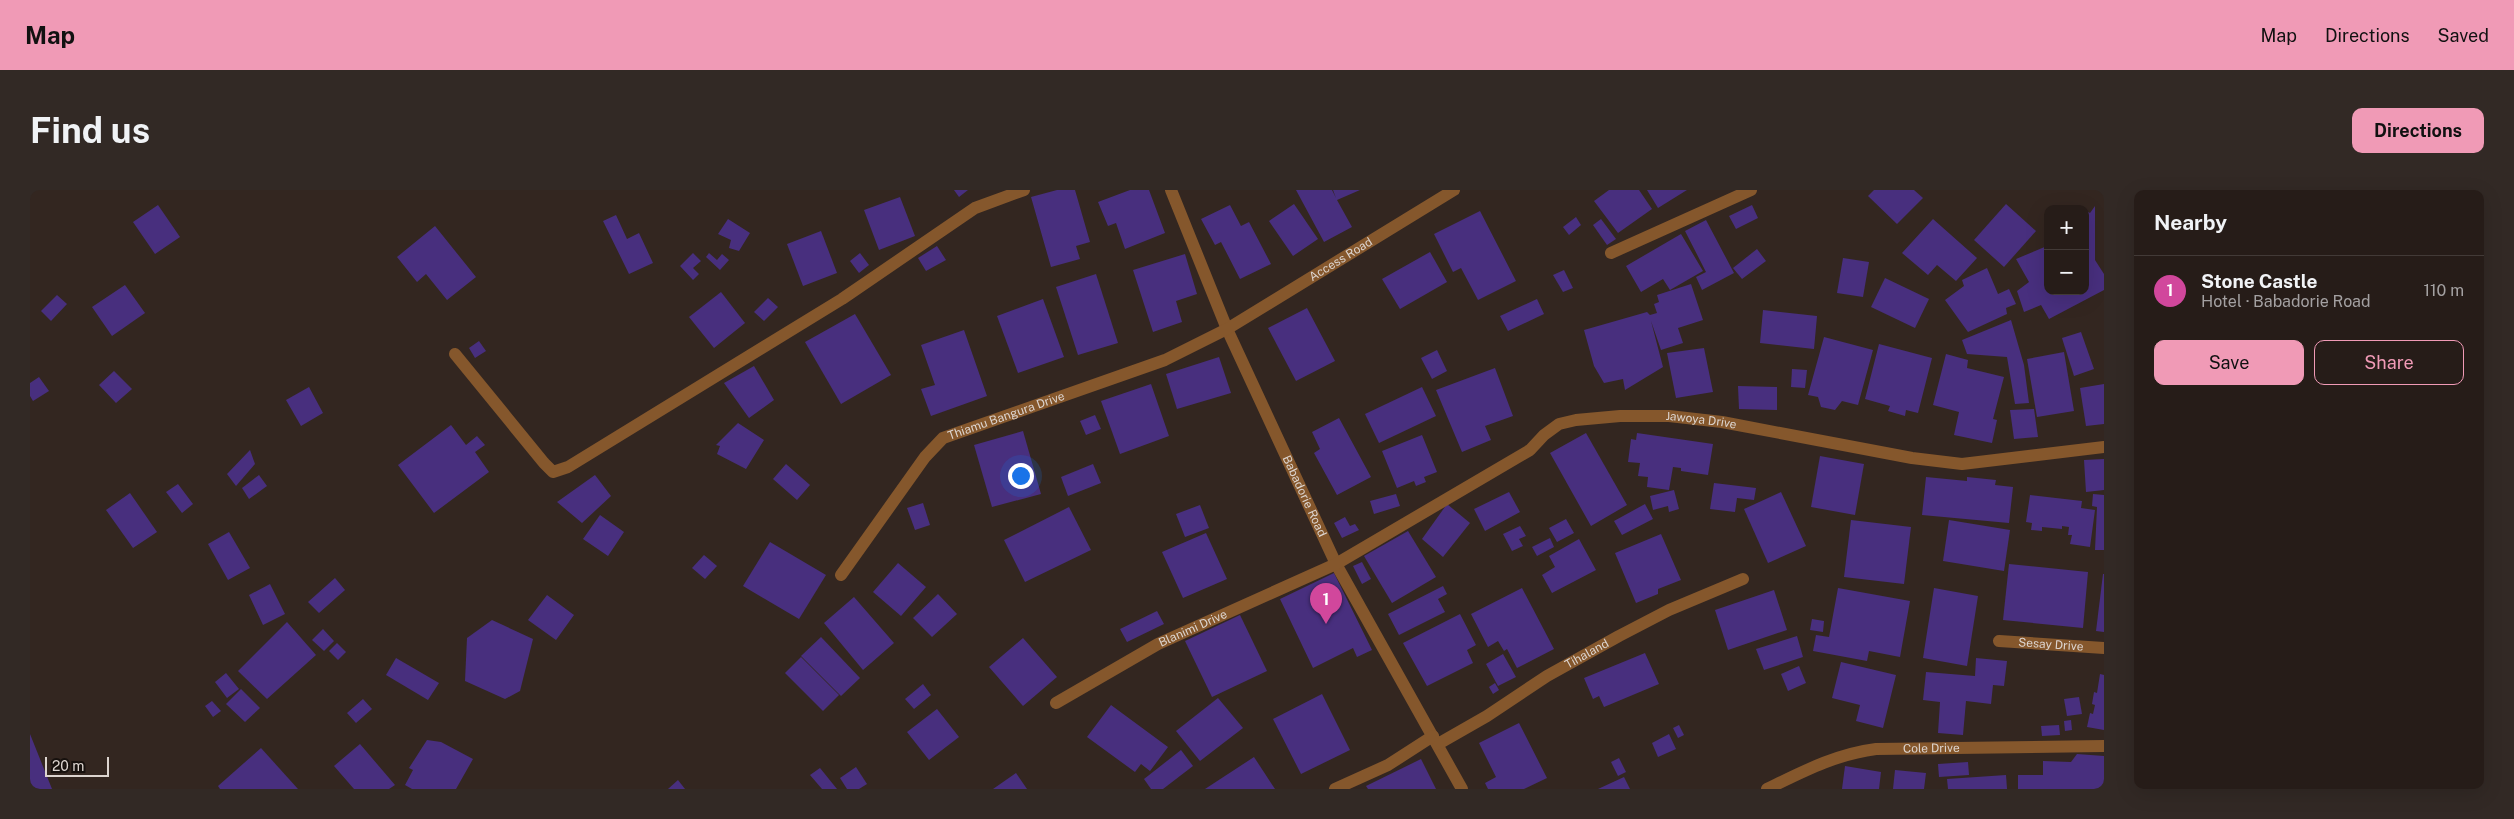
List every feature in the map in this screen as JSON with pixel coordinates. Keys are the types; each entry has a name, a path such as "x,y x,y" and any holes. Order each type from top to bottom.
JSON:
{"street":[{"path":"455,354 544,464 554,472 568,467 842,299 975,208 1024,190"},
{"name":"Babadorie Road","path":"1171,190 1227,329 1336,564 1462,789"},
{"name":"Access Road","path":"1227,329 1454,190"},
{"path":"1611,253 1751,190"},
{"name":"Thiamu Bangura Drive","path":"841,575 926,457 944,438 1166,360 1227,329"},
{"name":"Jawoya Drive","path":"1336,564 1530,450 1544,435 1559,424 1576,420 1620,416 1669,416 1722,422 1912,458 1962,464 2104,447"},
{"name":"Blanimi Drive","path":"1056,703 1158,644 1336,564"},
{"name":"Tihaland","path":"1335,789 1487,716 1547,676 1669,610 1743,579"},
{"name":"Sesay Drive","path":"1999,641 2104,648"},
{"name":"Cole Drive","path":"1767,789 1835,757 1868,750 2104,746"}],"building":[{"path":"954,190 968,190 959,197"},
{"path":"1057,190 1075,190 1090,242 1076,246 1080,259 1051,267 1031,197"},
{"path":"1130,190 1149,190 1165,233 1125,249 1116,223 1108,226 1098,202"},
{"path":"1296,190 1332,190 1336,198 1333,190 1360,190 1337,200 1352,227 1324,242"},
{"path":"1609,190 1639,190 1652,209 1618,233 1594,201"},
{"path":"1647,190 1687,190 1658,208"},
{"path":"1874,190 1914,190 1923,198 1897,224 1868,196"},
{"path":"900,197 915,236 879,250 864,210"},
{"path":"1294,204 1318,239 1293,256 1269,221"},
{"path":"2006,204 2036,231 2004,267 1974,240"},
{"path":"158,205 180,237 155,254 133,222"},
{"path":"1230,205 1241,226 1249,222 1271,264 1240,279 1221,242 1215,245 1201,219"},
{"path":"1752,205 1758,218 1736,229 1729,216"},
{"path":"2095,206 2095,260 2104,274 2104,290 2049,319 2041,305 2024,312 2017,291 2029,282 2016,259 2044,247 2044,295 2089,295 2090,213"},
{"path":"1480,211 1516,281 1478,300 1461,268 1453,272 1434,234"},
{"path":"616,215 627,239 639,233 653,263 629,274 603,221"},
{"path":"1576,217 1581,225 1569,235 1563,227"},
{"path":"728,219 750,233 739,251 729,248 731,240 718,234"},
{"path":"1601,219 1616,239 1607,245 1593,225"},
{"path":"1933,219 1977,258 1956,281 1937,265 1928,275 1902,253"},
{"path":"1706,220 1734,273 1702,290 1696,277 1706,272 1685,231"},
{"path":"435,226 476,277 447,300 426,274 417,282 397,257"},
{"path":"821,231 837,273 803,286 787,244"},
{"path":"1681,234 1703,271 1670,290 1663,279 1641,292 1626,266"},
{"path":"937,246 946,260 926,271 918,258"},
{"path":"1757,249 1766,261 1742,279 1733,268"},
{"path":"1430,252 1447,282 1400,309 1382,279"},
{"path":"693,253 701,261 693,268 699,274 693,280 680,266"},
{"path":"709,253 717,260 722,254 729,260 720,270 706,257"},
{"path":"860,253 869,265 859,273 850,261"},
{"path":"1185,254 1197,294 1176,301 1182,322 1153,332 1133,270"},
{"path":"1843,258 1869,262 1863,297 1837,293"},
{"path":"1987,268 1998,294 2009,289 2016,304 2006,308 2007,314 1968,332 1945,300 1964,286 1962,280"},
{"path":"1564,270 1573,288 1563,292 1553,275"},
{"path":"1096,274 1118,343 1078,355 1056,287"},
{"path":"1885,278 1929,299 1915,328 1871,307"},
{"path":"1691,284 1703,320 1678,328 1683,343 1661,350 1651,321 1663,367 1625,390 1623,379 1604,383 1594,366 1584,330 1647,312 1650,315 1657,313 1654,304 1659,302 1657,295"},
{"path":"125,285 145,313 112,336 92,307"},
{"path":"721,292 745,323 714,348 689,317"},
{"path":"57,295 67,304 51,321 41,311"},
{"path":"768,298 778,307 764,321 754,312"},
{"path":"1043,299 1064,357 1018,373 997,316"},
{"path":"1537,299 1544,314 1508,331 1500,316"},
{"path":"1307,308 1335,361 1296,381 1268,328"},
{"path":"1763,310 1817,316 1814,349 1760,343"},
{"path":"855,314 891,375 841,404 805,342"},
{"path":"2011,320 2024,365 2029,403 2015,404 2007,357 1967,354 1962,340"},
{"path":"964,330 987,396 931,416 921,389 935,385 921,345"},
{"path":"2081,332 2094,369 2074,376 2062,338"},
{"path":"1824,337 1873,350 1858,405 1842,401 1835,410 1821,407 1818,397 1808,395"},
{"path":"479,341 486,351 475,358 469,348"},
{"path":"1879,344 1932,358 1918,413 1906,410 1905,416 1888,411 1890,406 1865,399"},
{"path":"1704,348 1713,392 1676,398 1667,353"},
{"path":"1437,350 1447,371 1432,379 1421,358"},
{"path":"2064,352 2074,411 2037,417 2027,359"},
{"path":"1946,354 1968,360 1967,368 2004,377 1993,419 1997,420 1992,443 1954,435 1959,412 1933,405"},
{"path":"1219,357 1231,393 1177,409 1166,374"},
{"path":"754,366 774,400 749,418 724,383"},
{"path":"1495,368 1513,416 1485,426 1491,440 1462,452 1436,390"},
{"path":"1792,369 1807,370 1805,388 1791,387"},
{"path":"114,371 132,389 116,403 99,385"},
{"path":"39,377 49,391 33,401 30,396 30,383"},
{"path":"1151,384 1169,436 1120,454 1101,401"},
{"path":"2104,384 2104,424 2086,426 2080,388"},
{"path":"1738,386 1777,387 1777,410 1739,409"},
{"path":"309,387 323,413 301,426 286,400"},
{"path":"1422,387 1436,416 1379,443 1365,414"},
{"path":"2034,409 2038,437 2014,439 2010,410"},
{"path":"1095,415 1101,429 1086,435 1080,421"},
{"path":"1339,418 1371,477 1337,495 1314,453 1320,449 1312,432"},
{"path":"738,423 764,440 746,469 717,454 720,446 716,445"},
{"path":"451,425 466,445 477,436 485,445 475,452 489,472 434,513 398,465"},
{"path":"1023,431 1041,494 992,507 974,445"},
{"path":"1586,433 1627,505 1591,526 1550,453"},
{"path":"1637,433 1713,444 1708,475 1681,471 1681,468 1673,467 1669,490 1647,487 1648,477 1638,476 1640,463 1628,462 1631,439 1636,440"},
{"path":"1422,435 1437,472 1424,477 1426,482 1416,486 1414,481 1397,488 1382,451"},
{"path":"250,450 255,464 236,486 227,474"},
{"path":"1820,456 1864,464 1855,515 1811,507"},
{"path":"2104,459 2104,490 2086,492 2084,460"},
{"path":"786,464 810,485 797,500 773,479"},
{"path":"1093,464 1101,483 1068,496 1061,477"},
{"path":"259,475 267,486 249,499 242,488"},
{"path":"595,475 611,496 582,523 557,502"},
{"path":"1926,477 1967,481 1967,477 1996,480 1995,485 2013,487 2009,523 1922,515"},
{"path":"1714,483 1756,488 1754,500 1737,498 1735,512 1710,509"},
{"path":"178,484 193,504 182,513 166,492"},
{"path":"1674,490 1679,509 1669,512 1668,506 1653,510 1650,496"},
{"path":"1509,492 1520,512 1485,531 1474,509"},
{"path":"1781,492 1806,546 1768,563 1744,509"},
{"path":"130,493 157,532 133,548 106,510"},
{"path":"1396,494 1400,506 1374,514 1370,501"},
{"path":"2093,494 2104,495 2104,550 2095,550 2097,507 2092,506"},
{"path":"2030,495 2082,501 2081,508 2095,510 2090,547 2070,544 2072,535 2068,535 2069,527 2062,526 2062,529 2042,527 2042,531 2031,530 2032,523 2026,522"},
{"path":"923,503 930,525 915,530 907,508"},
{"path":"1447,504 1470,523 1443,557 1422,539"},
{"path":"1645,504 1653,519 1622,535 1614,521"},
{"path":"1200,505 1209,528 1185,537 1176,514"},
{"path":"1069,507 1091,550 1025,582 1004,540"},
{"path":"600,515 624,532 608,556 583,539"},
{"path":"1345,517 1350,526 1355,524 1359,530 1342,538 1334,523"},
{"path":"1566,519 1574,533 1557,542 1549,528"},
{"path":"1851,520 1911,527 1904,584 1844,577"},
{"path":"1949,520 2010,530 2004,571 1943,561"},
{"path":"1520,526 1526,536 1519,539 1523,546 1512,551 1503,534"},
{"path":"1408,531 1436,577 1392,603 1364,556"},
{"path":"229,532 250,568 228,580 208,544"},
{"path":"1206,533 1227,579 1183,598 1162,552"},
{"path":"1661,534 1681,580 1658,589 1658,594 1636,603 1615,553"},
{"path":"1550,538 1554,547 1537,556 1532,547"},
{"path":"1579,539 1596,570 1552,593 1542,575 1555,567 1549,556"},
{"path":"770,542 826,575 799,619 743,586"},
{"path":"704,555 717,566 705,579 692,568"},
{"path":"1362,562 1371,579 1362,584 1353,566"},
{"path":"898,563 926,587 901,616 873,592"},
{"path":"2009,564 2088,572 2083,628 2003,620"},
{"path":"1334,573 1372,650 1357,657 1353,648 1313,668 1280,599"},
{"path":"2104,574 2104,632 2096,631"},
{"path":"335,578 345,590 319,613 308,602"},
{"path":"270,584 285,614 263,625 249,595"},
{"path":"1443,586 1447,594 1438,599 1445,612 1399,635 1388,614"},
{"path":"1522,588 1554,649 1517,668 1507,649 1504,651 1498,641 1488,647 1471,614"},
{"path":"1838,588 1910,601 1900,657 1869,651 1867,661 1813,651 1816,635 1829,637"},
{"path":"1934,588 1978,596 1967,666 1923,658"},
{"path":"1774,590 1787,630 1728,650 1715,610"},
{"path":"938,594 957,614 932,637 913,618"},
{"path":"547,595 574,615 556,640 528,620"},
{"path":"854,597 894,643 863,670 824,623"},
{"path":"1157,611 1164,624 1127,642 1120,629"},
{"path":"1460,614 1476,645 1467,650 1473,663 1427,686 1403,643"},
{"path":"1240,615 1267,671 1212,697 1185,641"},
{"path":"1812,619 1824,621 1823,632 1810,630"},
{"path":"492,620 533,639 520,691 505,699 465,681 467,638"},
{"path":"287,622 316,655 267,699 238,671"},
{"path":"323,629 334,641 324,651 312,640"},
{"path":"1797,636 1803,657 1764,670 1756,649"},
{"path":"821,637 860,678 841,696 801,656"},
{"path":"1023,638 1057,677 1023,706 989,667"},
{"path":"337,643 346,652 338,660 329,651"},
{"path":"1645,653 1659,684 1604,707 1599,696 1593,699 1584,678"},
{"path":"1503,654 1516,677 1498,686 1486,664"},
{"path":"801,657 839,695 823,711 785,673"},
{"path":"396,658 439,683 428,700 386,675"},
{"path":"1976,658 2007,661 2004,686 1993,685 1991,704 1966,701 1963,735 1938,733 1940,702 1923,700 1926,672 1975,676"},
{"path":"1841,662 1896,675 1883,728 1856,721 1860,705 1832,698"},
{"path":"1799,666 1806,683 1788,691 1781,674"},
{"path":"226,673 239,689 227,698 215,682"},
{"path":"2100,674 2104,675 2104,730 2087,727 2090,713 2093,714 2095,705 2092,704 2094,692 2097,693"},
{"path":"1495,683 1499,690 1493,694 1489,687"},
{"path":"923,684 931,695 914,709 905,699"},
{"path":"241,689 260,708 245,722 226,704"},
{"path":"1322,694 1350,750 1301,774 1273,719"},
{"path":"2079,697 2082,714 2067,716 2064,699"},
{"path":"1218,698 1243,728 1200,761 1176,731"},
{"path":"363,699 372,709 356,723 347,713"},
{"path":"212,701 221,711 213,717 205,706"},
{"path":"1111,705 1168,747 1150,771 1141,764 1135,772 1087,737"},
{"path":"937,709 959,737 929,760 907,732"},
{"path":"2071,720 2072,730 2065,731 2064,721"},
{"path":"1519,723 1547,778 1524,789 1488,789 1485,783 1496,777 1479,743"},
{"path":"1679,725 1684,735 1678,738 1673,728"},
{"path":"2059,725 2060,735 2042,736 2041,726"},
{"path":"30,734 52,789 30,789"},
{"path":"1669,734 1676,749 1658,757 1652,743"},
{"path":"427,740 441,742 473,759 456,789 412,789 405,785 413,770 409,768"},
{"path":"360,744 395,785 389,789 354,789 334,766"},
{"path":"261,748 298,789 220,789 218,786"},
{"path":"1181,750 1193,766 1163,789 1151,789 1144,779"},
{"path":"2077,754 2104,756 2104,789 2018,789 2018,775 2043,775 2043,761 2071,762"},
{"path":"1254,757 1275,789 1205,789"},
{"path":"1619,758 1626,772 1618,776 1611,762"},
{"path":"1421,759 1436,789 1368,789 1366,786"},
{"path":"1968,762 1969,775 1939,777 1938,764"},
{"path":"1845,766 1881,772 1879,789 1842,789"},
{"path":"856,767 867,784 859,789 847,789 840,778"},
{"path":"820,768 837,789 822,789 810,775"},
{"path":"1895,770 1926,773 1924,789 1893,789"},
{"path":"1016,773 1027,789 993,789"},
{"path":"2006,775 2007,789 1948,789 1947,779"},
{"path":"1624,777 1630,789 1598,789"},
{"path":"678,780 685,789 668,789"}],"place":[{"name":"Stone Castle","path":"1326,624"}]}
